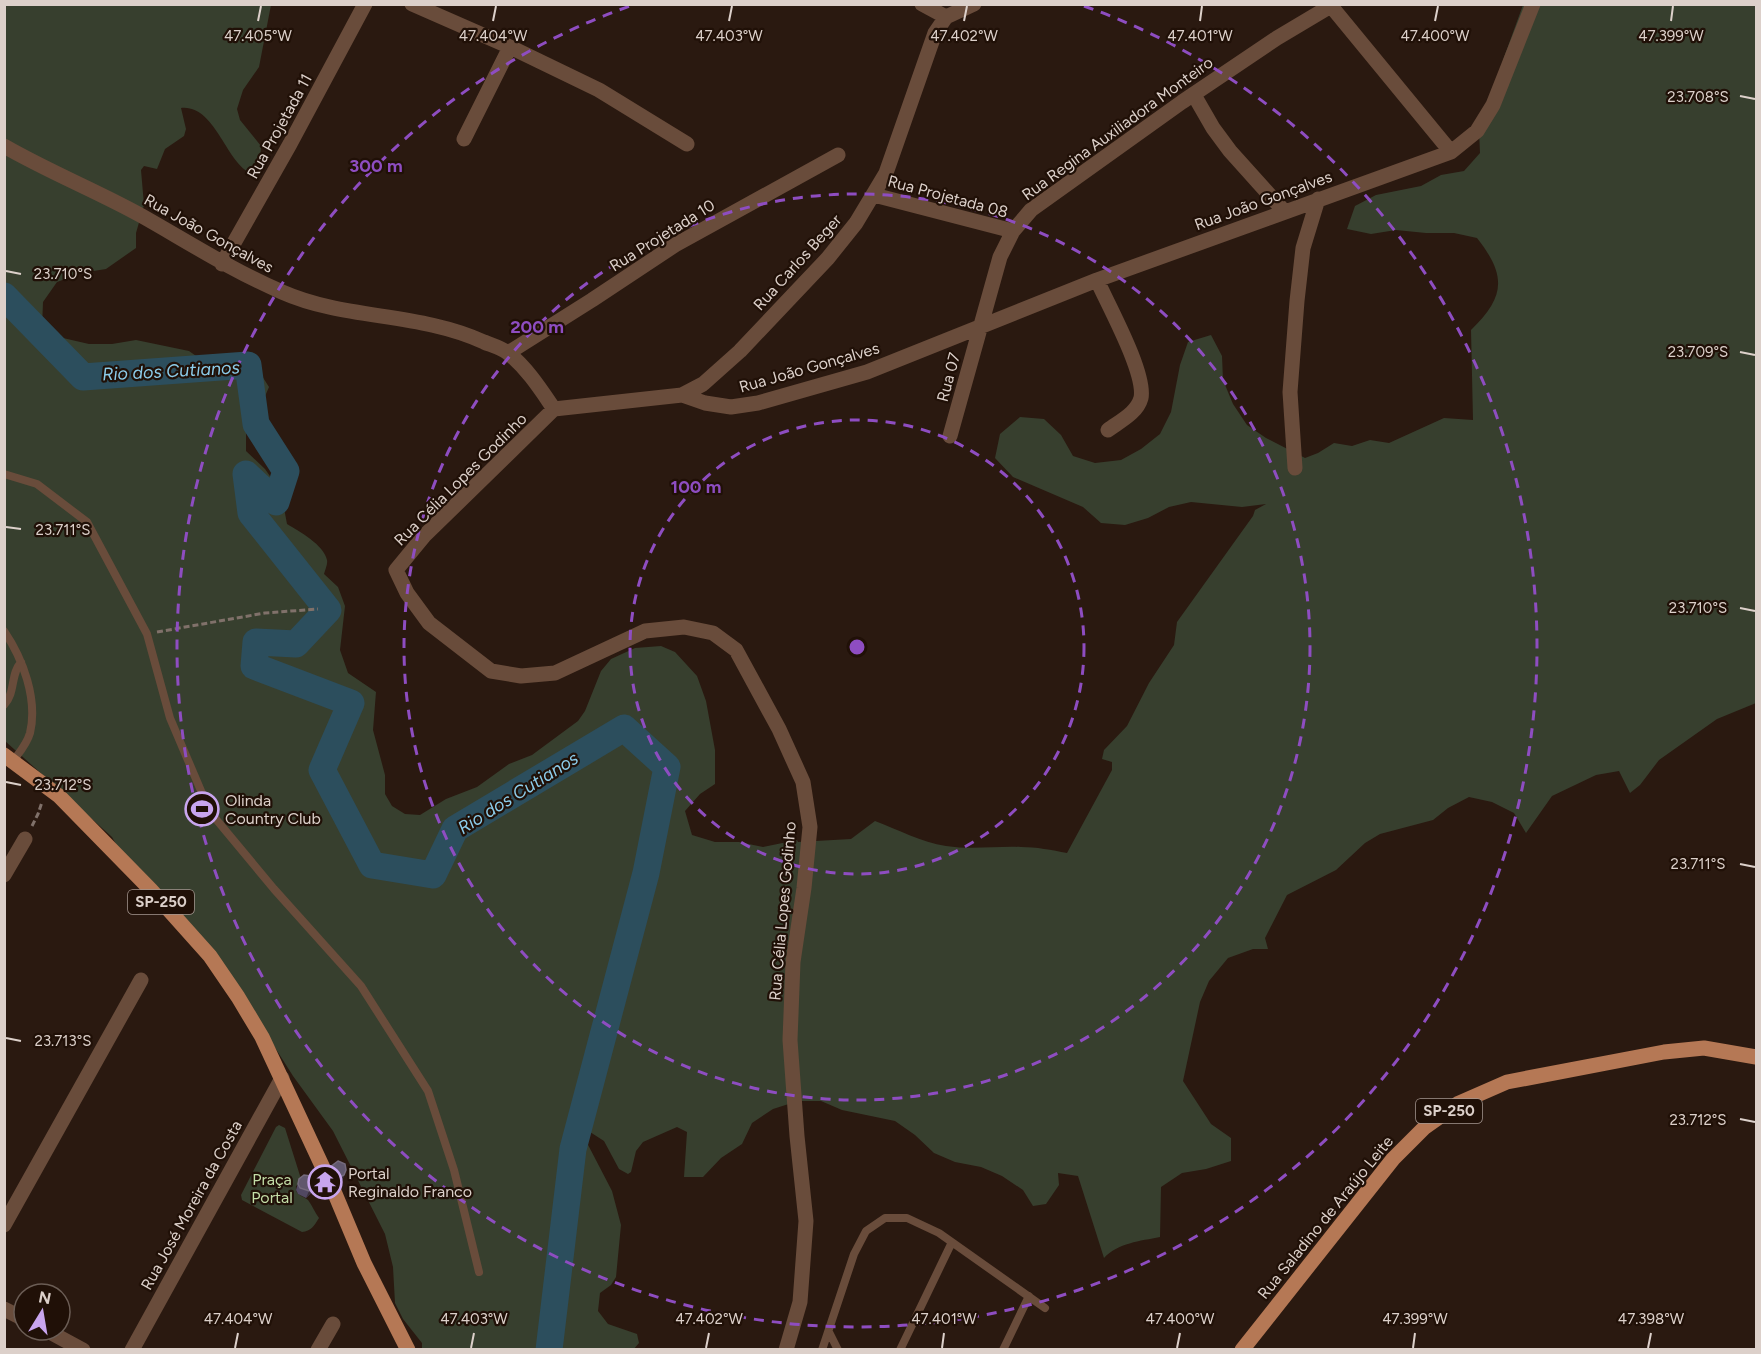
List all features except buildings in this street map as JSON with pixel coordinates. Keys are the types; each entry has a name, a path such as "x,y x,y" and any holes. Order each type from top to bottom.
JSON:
{"main road":[{"name":"SP-250","path":"9,758 59,796 110,847 210,956 262,1037 324,1170"},
{"name":"Rua Saladino de Araújo Leite","path":"1242,1350 1393,1159 1425,1127 1459,1103 1507,1082 1664,1052 1704,1048 1756,1056"},
{"path":"333,1189 364,1263 408,1350"}],"street":[{"name":"Rua Projetada 11","path":"222,264 365,4"},
{"path":"412,4 510,47 599,90 687,144"},
{"path":"921,4 946,17 974,4"},
{"name":"Rua João Gonçalves","path":"4,146 140,215 222,264 294,296 332,308 405,318 463,332 508,353 532,378 555,409 682,395 705,403 731,407 758,403 867,372 1097,280 1451,152 1477,131 1493,105 1533,4"},
{"path":"1332,5 1451,152"},
{"name":"Rua Regina Auxiliadora Monteiro","path":"980,328 1000,258 1013,231 1031,210 1194,94 1277,38 1332,5"},
{"name":"Rua Carlos Beger","path":"682,395 703,384 740,351 828,258 856,223 886,173 935,33 946,17"},
{"path":"464,139 510,47"},
{"path":"1194,94 1213,128 1230,151 1284,211"},
{"name":"Rua Projetada 10","path":"508,353 675,245 838,155"},
{"name":"Rua Projetada 08","path":"874,195 1013,231"},
{"path":"1294,468 1290,392 1297,301 1303,248 1318,199"},
{"path":"1097,280 1141,384 1140,399 1133,411 1108,430"},
{"name":"Rua 07","path":"950,436 980,328"},
{"name":"Rua Célia Lopes Godinho","path":"555,409 424,536 396,570 407,593 429,623 491,671 521,676 555,673 645,631 684,627 713,633 736,651 779,729 803,782 810,827 793,962 790,1040 806,1221 800,1302 786,1350"},
{"path":"4,875 25,839"},
{"path":"4,1225 141,980"},
{"name":"Rua José Moreira da Costa","path":"132,1350 282,1078"},
{"path":"318,1350 333,1324"},
{"path":"68,1342 83,1350"}],"lane":[{"path":"4,474 37,483 87,522 147,634 170,718 210,812 274,889 361,986 428,1091 454,1170 479,1272"},
{"path":"4,631 14,645 31,695 31,724 26,743 9,758"},
{"path":"4,705 12,693 15,672 21,662"},
{"path":"822,1350 830,1332 854,1254 866,1231 885,1218 908,1218 939,1233 1045,1308"},
{"path":"900,1350 952,1242"},
{"path":"1003,1350 1029,1296"},
{"path":"830,1332 838,1350"}],"path":[{"path":"147,634 265,613 318,609"},
{"path":"25,839 39,814 45,785"}],"green space":[{"path":"5,5 271,5 259,67 243,90 237,109 240,120 261,146 260,164 251,173 242,168 203,115 193,109 181,108 186,129 184,136 165,149 157,169 144,166 141,170 144,205 136,233 136,248 106,269 81,273 57,282 43,302 42,329 63,338 89,344 112,344 136,340 189,351 209,365 255,365 269,387 260,408 246,428 246,451 265,469 281,492 287,524 310,539 325,554 327,565 324,574 338,587 345,606 340,650 348,673 376,692 373,730 385,775 385,794 392,806 405,814 420,815 446,799 477,787 509,764 532,755 578,721 585,711 601,671 611,659 635,648 661,646 675,652 697,676 706,701 715,750 715,784 700,794 685,811 692,835 715,842 739,842 763,847 797,840 798,842 851,839 875,821 919,839 946,846 1027,847 1067,853 1112,770 1112,762 1102,759 1104,750 1127,726 1149,683 1174,645 1177,622 1255,510 1266,504 1242,507 1191,502 1169,507 1148,518 1125,525 1101,523 1083,507 1013,477 995,458 1000,434 1020,417 1044,419 1061,435 1073,456 1095,463 1121,460 1141,449 1160,434 1171,412 1180,365 1188,342 1211,335 1222,356 1223,380 1233,404 1247,425 1266,438 1305,458 1334,443 1352,446 1370,440 1389,443 1444,418 1473,420 1471,330 1496,296 1498,286 1494,264 1477,238 1454,233 1396,230 1371,234 1347,229 1355,206 1376,195 1421,186 1441,175 1464,171 1480,153 1479,130 1494,104 1503,60 1523,5 1756,5 1756,703 1717,719 1659,760 1640,785 1630,793 1619,771 1596,775 1552,796 1526,833 1514,813 1492,802 1469,797 1448,808 1433,820 1380,834 1365,843 1336,870 1287,895 1265,938 1268,949 1253,949 1228,958 1209,981 1200,1002 1183,1081 1211,1124 1231,1138 1231,1161 1206,1169 1182,1173 1161,1187 1160,1237 1123,1246 1104,1258 1078,1176 1058,1173 1059,1185 1046,1204 1033,1206 1023,1190 1002,1176 934,1153 915,1135 895,1121 842,1110 821,1101 798,1101 773,1109 752,1123 742,1144 721,1158 703,1177 684,1177 687,1132 677,1127 643,1142 636,1151 631,1172 628,1174 619,1169 604,1141 590,1132 585,1139 612,1191 621,1225 616,1277 611,1285 600,1293 598,1311 608,1324 637,1334 639,1343 633,1350 422,1349 422,1343 403,1319 395,1303 393,1267 385,1234 333,1131 293,1076 224,967 133,875 112,837 5,741"},
{"name":"Praça Portal","path":"279,1125 285,1128 302,1182 296,1186 297,1192 308,1200 319,1218 308,1231 302,1232 242,1200 241,1195"}],"waterway":[{"name":"Rio dos Cutianos","path":"4,296 83,377 248,365 256,424 286,471 276,502 246,474 251,513 328,610 296,644 256,642 254,666 351,703 322,770 372,865 433,875 455,829 624,728 667,767 646,873 573,1149 549,1350"}],"place":[{"name":"Olinda Country Club","path":"202,809"},
{"name":"Portal Reginaldo Franco","path":"325,1182"}]}
